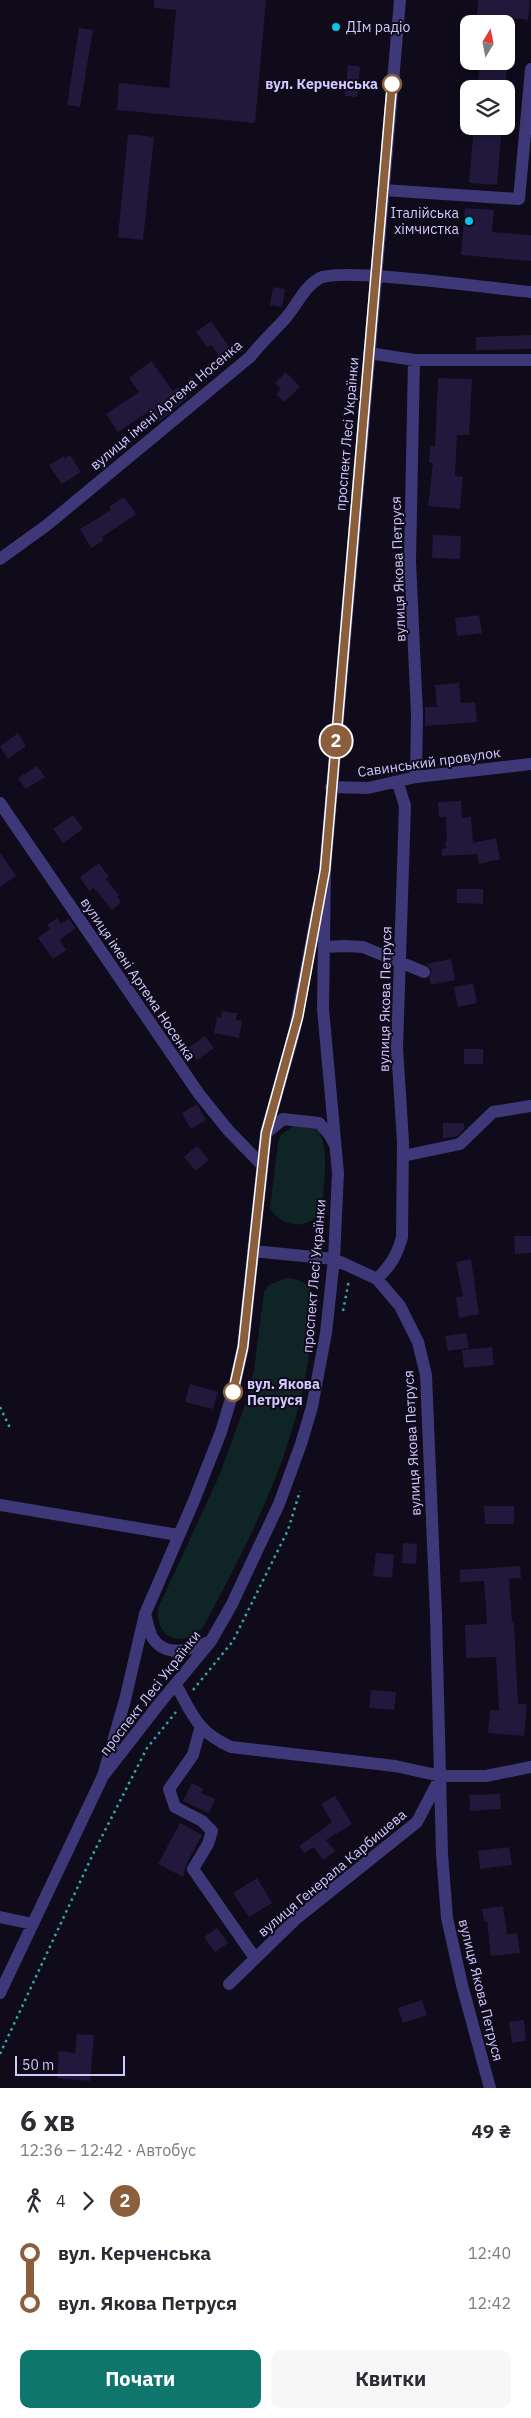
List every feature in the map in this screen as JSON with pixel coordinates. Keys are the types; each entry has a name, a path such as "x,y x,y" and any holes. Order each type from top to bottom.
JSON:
{"street":[{"name":"проспект Лесі Українки","path":"103,1776 211,1641 232,1604 278,1504 301,1444 320,1371 334,1258 337,1150 324,1029 325,870 400,0"},
{"path":"383,190 525,201 531,69"},
{"name":"вулиця імені Артема Носенка","path":"0,559 47,525 250,357 266,336 283,321 306,290 318,279 330,274 531,292"},
{"path":"369,352 414,360 531,360"},
{"name":"вулиця Якова Петруся","path":"414,360 410,552 417,714 416,777"},
{"name":"Савинський провулок","path":"331,787 368,788 398,783 416,777 531,764"},
{"name":"вулиця Якова Петруся","path":"398,783 405,806 396,1048 403,1156 402,1238 392,1264 377,1278 400,1306 418,1342 426,1376 441,1776 442,1854 447,1918 488,2087"},
{"name":"вулиця імені Артема Носенка","path":"0,803 198,1094 228,1130 261,1164"},
{"name":"проспект Лесі Українки","path":"0,1993 103,1776 145,1614 221,1432 233,1392 243,1347 261,1164 266,1133 297,1021 325,870"},
{"path":"324,948 363,947 424,972"},
{"path":"403,1156 460,1144 493,1112 531,1106"},
{"path":"266,1133 283,1120 319,1123 329,1134 337,1150"},
{"path":"252,1251 334,1258 377,1278"},
{"path":"0,1505 178,1535"},
{"path":"145,1614 152,1637 161,1646 177,1652 211,1641"},
{"path":"176,1684 200,1728 213,1740 231,1747 395,1766 441,1776 486,1776 531,1767"},
{"path":"200,1728 193,1755 169,1789 175,1807 202,1822 212,1831 208,1844 193,1869 256,1958"},
{"name":"вулиця Генерала Карбишева","path":"229,1984 297,1918 417,1822 441,1776"},
{"path":"0,1917 33,1924"}],"path":[{"path":"0,1407 11,1430"}],"green space":[{"path":"294,1125 309,1126 316,1129 321,1135 324,1144 325,1156 320,1212 309,1222 302,1224 287,1223 270,1208 278,1142 281,1135"},
{"path":"286,1278 298,1280 311,1291 314,1299 314,1318 305,1378 285,1452 256,1524 203,1627 187,1638 179,1639 172,1637 165,1633 161,1627 158,1618 158,1608 219,1476 245,1405 254,1370 264,1292 269,1285"}],"building":[{"path":"154,0 266,0 255,123 117,110 119,83 169,88 176,10 154,8"},
{"path":"478,0 530,0 528,20 515,18 515,15 477,15"},
{"path":"79,28 93,30 80,107 67,105"},
{"path":"348,65 360,67 357,97 345,96"},
{"path":"479,70 507,70 506,80 478,80"},
{"path":"128,134 154,137 143,240 118,237"},
{"path":"473,135 501,135 497,185 469,183"},
{"path":"465,208 494,210 492,232 531,235 531,261 461,255"},
{"path":"273,287 285,289 282,307 270,305"},
{"path":"211,321 232,351 221,359 211,345 207,347 196,332"},
{"path":"531,335 531,349 476,350 476,337"},
{"path":"151,361 173,391 178,387 187,398 160,421 151,410 118,432 106,414 139,392 129,378"},
{"path":"286,372 300,387 284,402 276,394 281,389 275,383"},
{"path":"438,378 472,379 469,435 457,435 455,476 463,477 460,509 428,506 433,463 429,463 430,446 435,446"},
{"path":"70,455 81,472 62,484 49,465 64,456 65,458"},
{"path":"124,497 136,514 102,537 104,540 91,548 80,529 111,510 109,507"},
{"path":"433,535 461,536 460,559 432,558"},
{"path":"479,615 482,633 457,636 455,618"},
{"path":"459,683 461,703 475,702 477,722 425,726 425,707 437,707 435,685"},
{"path":"18,733 26,746 8,759 0,746"},
{"path":"37,766 45,777 26,789 18,778"},
{"path":"461,801 462,818 471,817 473,843 496,838 500,859 479,864 477,854 442,856 442,849 446,848 445,841 447,841 446,817 439,817 438,802"},
{"path":"73,815 83,829 63,843 53,829"},
{"path":"0,853 16,876 0,887"},
{"path":"99,863 109,877 106,879 119,895 117,897 121,902 112,910 94,888 89,891 80,877"},
{"path":"457,889 483,889 483,904 457,903"},
{"path":"57,918 61,924 69,919 76,928 60,940 66,950 53,959 38,938 50,929 47,925"},
{"path":"451,959 455,980 431,985 429,978 432,970 426,964"},
{"path":"473,983 477,1003 458,1007 454,987"},
{"path":"222,1011 237,1013 236,1020 242,1021 239,1038 214,1033 217,1017 221,1018"},
{"path":"205,1036 214,1048 197,1060 188,1048"},
{"path":"464,1049 483,1049 483,1064 464,1064"},
{"path":"197,1104 206,1120 191,1129 182,1113"},
{"path":"443,1123 464,1123 464,1129 456,1137 443,1138"},
{"path":"197,1146 209,1160 196,1171 184,1157"},
{"path":"514,1236 531,1236 531,1253 515,1254"},
{"path":"471,1259 479,1314 459,1318 456,1297 463,1296 456,1262"},
{"path":"466,1333 469,1348 448,1351 445,1336"},
{"path":"492,1347 494,1365 464,1368 462,1350"},
{"path":"190,1384 218,1392 213,1409 185,1402"},
{"path":"484,1506 514,1506 514,1524 485,1524"},
{"path":"403,1543 417,1544 416,1564 402,1563"},
{"path":"376,1553 394,1555 392,1578 373,1576"},
{"path":"520,1566 521,1578 509,1579 512,1623 514,1623 518,1704 527,1704 524,1736 488,1733 490,1710 499,1710 496,1657 466,1658 465,1625 487,1624 484,1581 460,1582 460,1570"},
{"path":"371,1690 396,1692 394,1710 369,1708"},
{"path":"192,1783 203,1789 201,1793 215,1799 209,1813 183,1801"},
{"path":"500,1794 501,1809 470,1811 469,1795"},
{"path":"335,1796 352,1824 326,1840 335,1851 323,1860 314,1847 304,1853 299,1846 332,1822 321,1804"},
{"path":"180,1823 202,1835 186,1865 183,1877 158,1864"},
{"path":"509,1847 512,1865 480,1869 478,1851"},
{"path":"257,1878 272,1903 249,1917 233,1893"},
{"path":"503,1906 507,1934 517,1933 520,1953 491,1956 487,1921 484,1922 482,1909"},
{"path":"217,1928 228,1943 215,1952 204,1937"},
{"path":"422,2000 427,2015 403,2023 398,2008"},
{"path":"524,2020 526,2041 512,2043 509,2022"},
{"path":"77,2034 94,2035 90,2081 57,2078 59,2051 75,2053"}],"bus line":[{"name":"2","path":"233,1392 243,1347 261,1164 266,1133 298,1017 325,870 392,84"}],"place":[{"name":"ДІм радіо","path":"336,27"},
{"name":"вул. Керченська","path":"392,84"},
{"name":"Італійська хімчистка","path":"469,221"},
{"name":"вул. Якова Петруся","path":"233,1392"}]}
